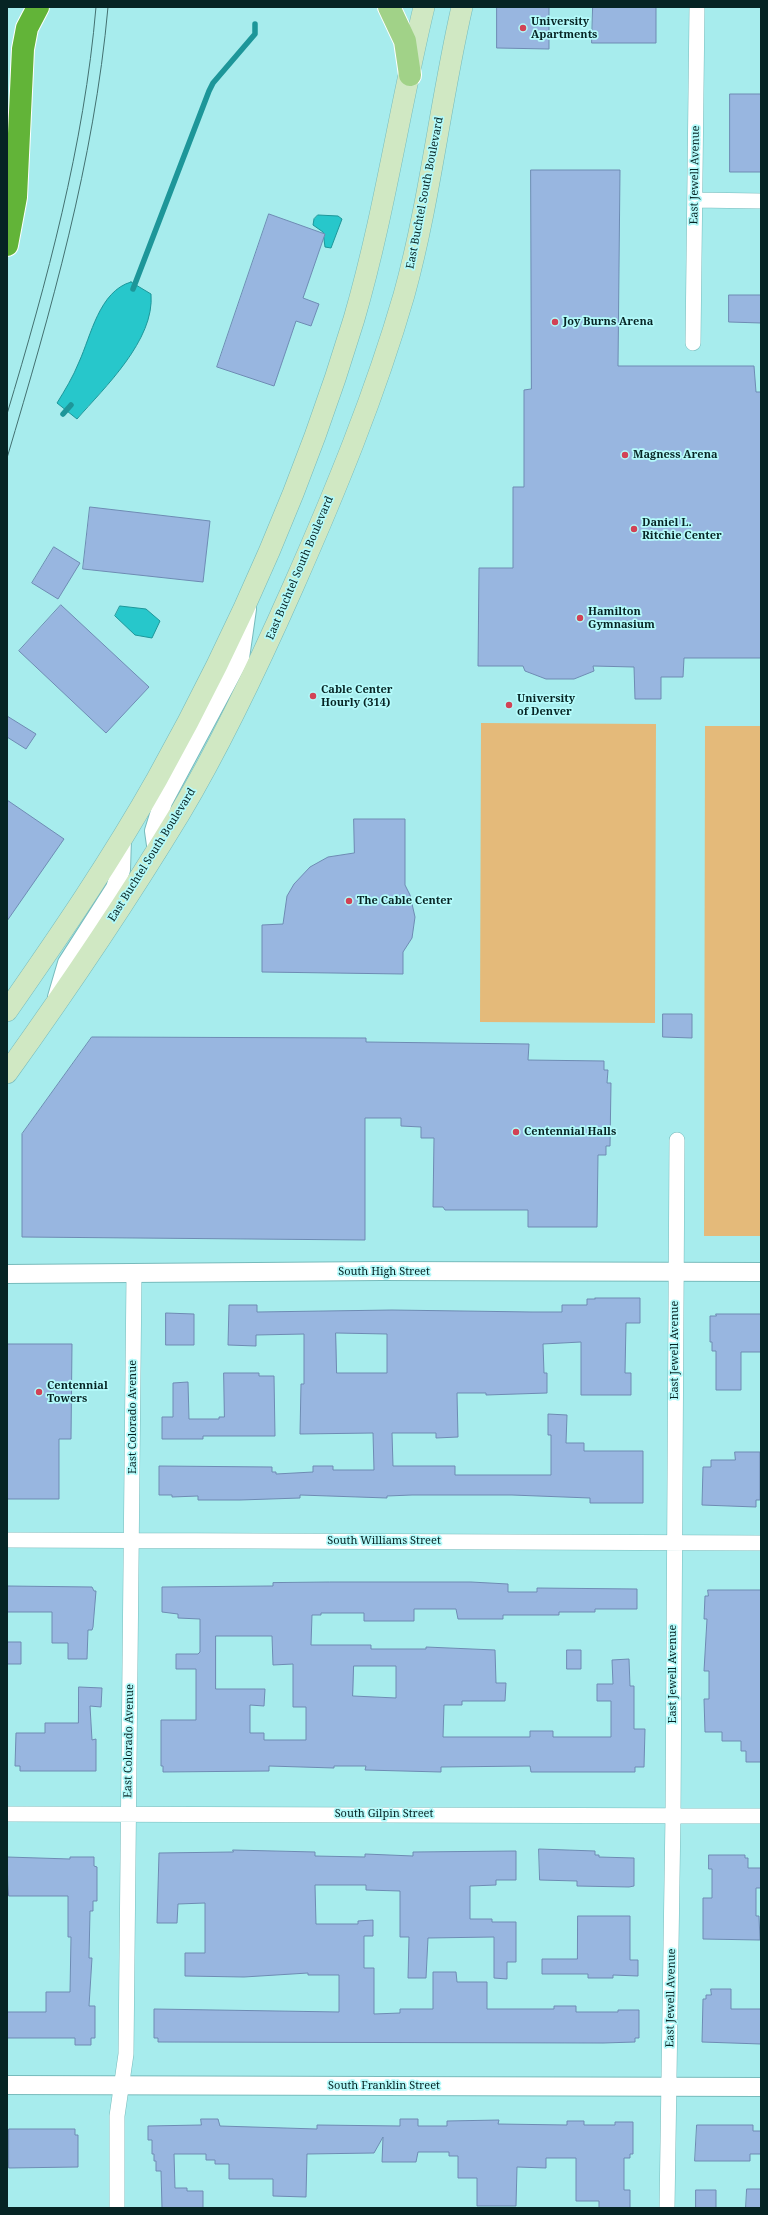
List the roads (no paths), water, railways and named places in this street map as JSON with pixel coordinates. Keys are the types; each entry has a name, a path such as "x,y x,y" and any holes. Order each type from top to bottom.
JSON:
{"highway":[{"path":"7,245 16,197 23,50 27,28 38,7"},
{"path":"7,153 10,183 7,234"}],"main road":[{"path":"389,7 405,41 410,75"},
{"path":"7,1011 82,902 122,838 182,733 249,596 294,490 354,319 378,231 424,7"},
{"name":"East Buchtel South Boulevard","path":"7,1073 54,1008 156,852 206,767 266,647 324,514 382,364 416,250 462,7"}],"street":[{"name":"East Jewell Avenue","path":"693,344 697,7"},
{"path":"695,200 761,201"},
{"path":"156,852 154,831 162,802 240,658 249,596"},
{"path":"54,1008 67,963 115,888 121,870 122,838"},
{"name":"East Jewell Avenue","path":"667,2208 673,1815 673,1542 676,1140"},
{"name":"South High Street","path":"7,1274 761,1272"},
{"name":"East Colorado Avenue","path":"117,2208 117,2116 126,2054 134,1274"},
{"name":"South Williams Street","path":"7,1540 761,1543"},
{"name":"South Gilpin Street","path":"7,1814 761,1816"},
{"name":"South Franklin Street","path":"7,2085 761,2087"}],"water":[{"path":"318,215 338,216 342,219 331,248 325,247 323,232 313,225 314,219"},
{"path":"131,282 151,294 150,311 145,329 126,362 77,419 57,403 74,373 92,328 104,304 120,287"},
{"path":"120,606 146,609 160,621 152,638 135,635 115,616"}],"waterway":[{"path":"133,289 209,91 213,83 255,34 255,24"},
{"path":"63,414 71,405"}],"tram line":[{"path":"7,414 50,263 62,213 83,111 96,7"},
{"path":"7,458 55,291 69,235 92,122 108,7"}],"place":[{"name":"University Apartments","path":"523,28"},
{"name":"Joy Burns Arena","path":"555,322"},
{"name":"Magness Arena","path":"625,455"},
{"name":"Daniel L. Ritchie Center","path":"634,529"},
{"name":"Hamilton Gymnasium","path":"580,618"},
{"name":"Cable Center Hourly (314)","path":"313,696"},
{"name":"University of Denver","path":"509,705"},
{"name":"The Cable Center","path":"349,901"},
{"name":"Centennial Halls","path":"516,1132"},
{"name":"Centennial Towers","path":"39,1392"}]}
